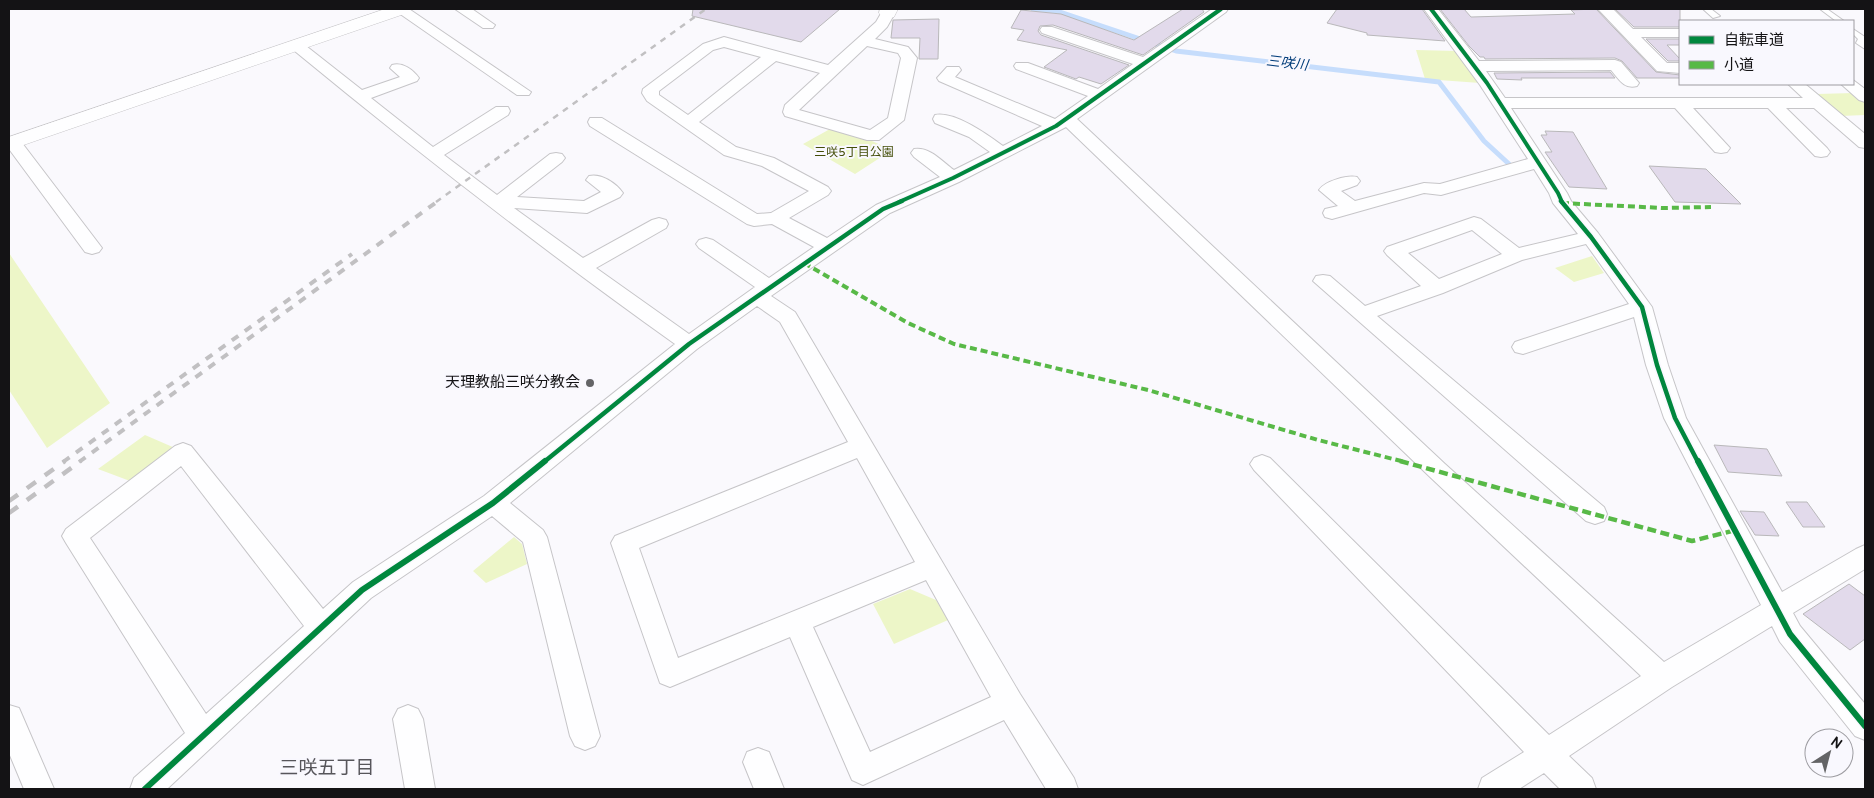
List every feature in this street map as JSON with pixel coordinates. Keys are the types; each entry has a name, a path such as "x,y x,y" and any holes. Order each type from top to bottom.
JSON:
{"street":[{"path":"92,248 11,143 400,9 523,92"},
{"path":"462,9 488,25"},
{"path":"145,789 362,590 385,573 494,503 689,344 883,209 953,178 1062,123 1220,9"},
{"path":"1431,9 1500,103 1558,193 1562,203 1591,237 1608,264 1616,271 1642,307 1657,365 1675,418 1790,634 1865,726"},
{"path":"1605,9 1663,68 1679,68"},
{"path":"865,41 903,50 909,58 896,120 873,136 796,116 791,112 791,108 882,24 889,11"},
{"path":"1047,30 1144,63"},
{"path":"1629,33 1679,33"},
{"path":"596,122 754,220 775,218 822,191 768,162 730,151 653,98 650,93 652,88 708,46 724,42 832,71"},
{"path":"296,45 432,155 497,201 582,268 689,344"},
{"path":"689,122 773,55"},
{"path":"1474,66 1615,65 1632,83"},
{"path":"1022,66 1102,95"},
{"path":"359,97 411,78 398,68"},
{"path":"953,70 945,78 1062,123 1662,678"},
{"path":"1797,85 1865,142"},
{"path":"1850,85 1865,97"},
{"path":"1500,103 1819,103"},
{"path":"1679,103 1720,148"},
{"path":"1772,103 1821,152"},
{"path":"432,155 502,111"},
{"path":"941,119 975,133 1002,153"},
{"path":"920,153 953,178"},
{"path":"497,201 556,158"},
{"path":"1332,214 1351,207 1424,188 1442,190 1538,162"},
{"path":"497,201 587,206 614,194 595,180"},
{"path":"1351,207 1328,190 1352,181"},
{"path":"775,218 828,247"},
{"path":"1436,288 1394,251 1474,223 1516,255"},
{"path":"582,268 659,224"},
{"path":"1362,314 1436,288 1516,255 1591,237"},
{"path":"706,244 763,291 788,317 1010,703 1063,789"},
{"path":"1323,281 1596,514"},
{"path":"1523,347 1642,307"},
{"path":"862,446 624,543 670,674 932,566"},
{"path":"203,735 75,536 183,452 321,627"},
{"path":"1262,464 1581,789"},
{"path":"494,503 534,537 585,736"},
{"path":"1493,789 1547,756 1662,678 1865,556"},
{"path":"797,621 863,770 1010,703"},
{"path":"9,718 39,789"},
{"path":"408,719 420,789"},
{"path":"758,762 769,789"}],"lane":[{"path":"1707,9 1716,16"},
{"path":"1823,9 1839,20"},
{"path":"1854,32 1862,38 1860,43 1865,46"}],"green space":[{"path":"1416,50 1457,51 1480,83 1425,79"},
{"path":"1854,93 1865,102 1865,115 1841,116 1817,94"},
{"name":"三咲5丁目公園","path":"830,129 872,141 892,150 855,174 803,144"},
{"path":"9,253 110,403 47,448 9,390"},
{"path":"1592,256 1604,273 1574,282 1555,268"},
{"path":"145,435 175,448 130,481 98,469"},
{"path":"514,537 522,544 527,564 486,583 473,571"},
{"path":"910,589 936,600 948,620 894,644 873,604"}],"building":[{"path":"693,9 840,9 801,42 692,16"},
{"path":"1183,9 1202,9 1204,12 1143,55 1053,25 1040,26 1038,31 1041,35 1129,65 1101,84 1079,77 1076,79 1044,67 1067,50 1017,40 1024,30 1011,28 1021,10 1061,14 1134,40"},
{"path":"1337,9 1422,9 1445,41 1367,35 1367,33 1327,23"},
{"path":"1440,9 1464,9 1471,17 1575,14 1571,10 1596,9 1656,72 1679,75 1679,78 1637,78 1622,61 1615,58 1485,59 1480,57"},
{"path":"1615,9 1680,9 1679,27 1634,27"},
{"path":"939,19 938,59 919,59 920,38 891,38 893,20"},
{"path":"1646,39 1679,39 1679,45 1667,45 1679,58 1679,61 1668,61"},
{"path":"1610,72 1615,78 1497,79 1494,73"},
{"path":"1545,131 1573,132 1607,189 1569,187 1545,152 1552,152 1541,135 1547,135"},
{"path":"1649,166 1706,169 1741,204 1675,202"},
{"path":"1714,445 1767,449 1782,476 1728,472"},
{"path":"1786,502 1807,502 1825,527 1803,527"},
{"path":"1740,511 1764,512 1779,536 1755,535"},
{"path":"1849,584 1865,596 1865,639 1850,650 1803,614"}],"waterway":[{"name":"三咲川","path":"1033,9 1057,11 1176,51 1439,82 1484,141 1509,164"}],"railway":[{"path":"436,202 706,9"},
{"path":"79,462 438,201"},
{"path":"63,462 352,254"},
{"path":"9,501 65,461"},
{"path":"9,513 81,461"}],"marked path":[{"path":"1562,203 1663,208 1711,207"},
{"path":"804,263 908,323 954,344 1148,390 1318,440 1437,470 1692,541 1736,530"}],"cycle path":[{"path":"145,789 362,590 493,503 689,344 883,209 953,178 1056,126 1221,9"},
{"path":"1431,9 1487,83 1558,193 1562,203 1591,237 1642,307 1657,365 1675,418 1790,634 1865,726"}],"place":[{"name":"天理教船三咲分教会","path":"590,383"}],"district":[{"name":"三咲五丁目","path":"327,769"}]}
